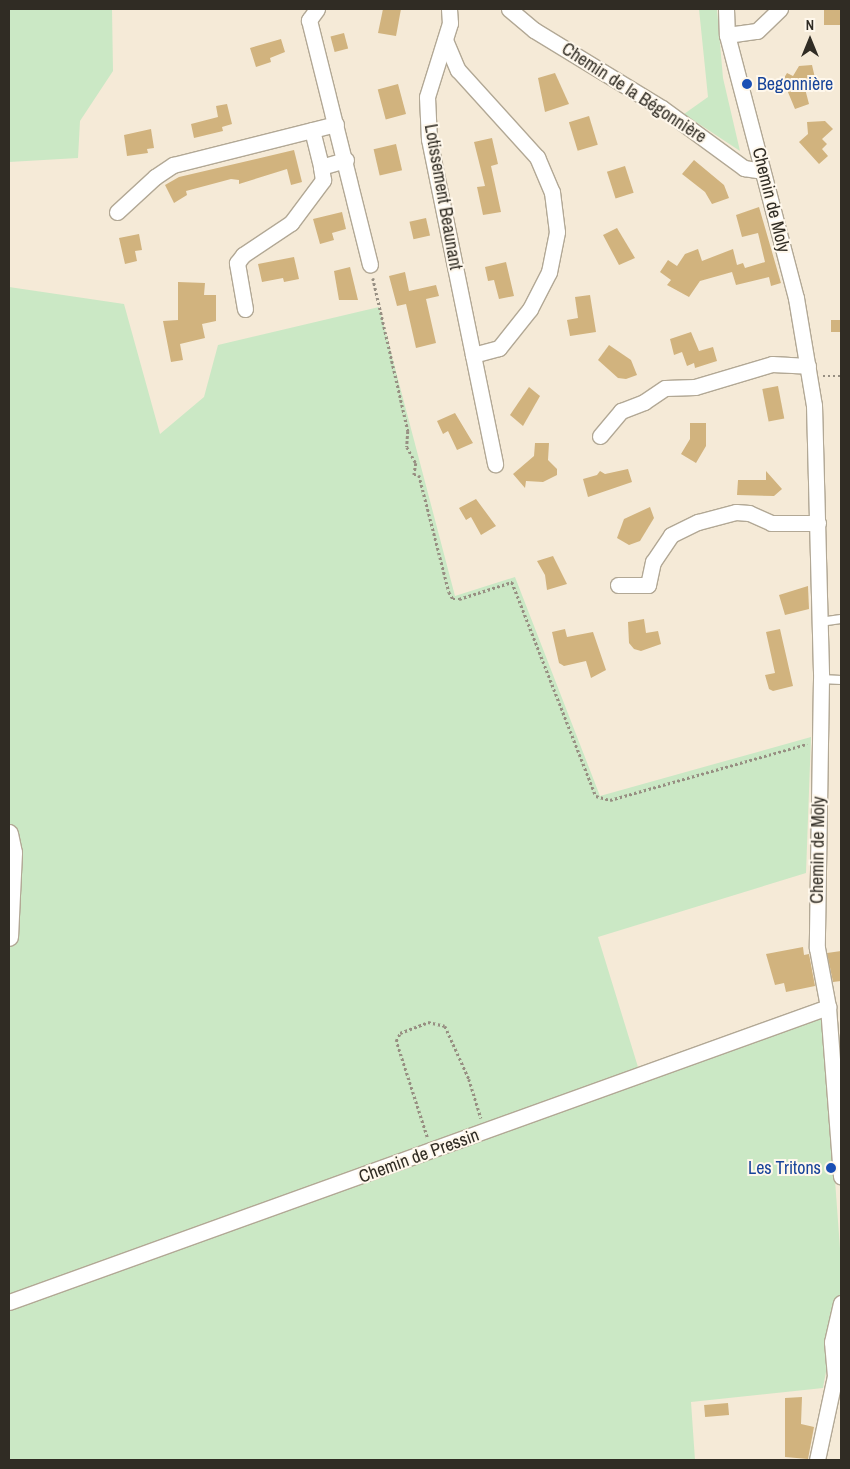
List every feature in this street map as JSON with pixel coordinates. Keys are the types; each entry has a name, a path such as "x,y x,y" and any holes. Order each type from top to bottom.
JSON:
{"street":[{"path":"317,9 309,20 346,160 370,264"},
{"name":"Lotissement Beaunant","path":"449,9 450,24 427,97 428,139 495,464"},
{"name":"Chemin de la Bégonnière","path":"508,9 534,30 662,108 744,168 762,171"},
{"name":"Chemin de Moly","path":"726,9 727,35 796,298 809,371 818,523 817,591 820,622 821,679 817,948 828,1007 838,1095 841,1176"},
{"path":"727,35 757,31 780,9"},
{"path":"445,40 458,70 537,157 552,192 556,232 549,272 530,309 499,348 473,355"},
{"path":"117,212 155,177 173,165 336,124"},
{"path":"245,309 237,263 243,255 291,223 324,180 312,130"},
{"path":"321,167 346,160"},
{"path":"600,436 621,411 644,402 665,388 695,388 772,364 809,371"},
{"path":"618,585 648,585 653,562 671,535 698,522 736,512 749,513 771,523 818,523"},
{"path":"9,834 13,853 9,937"},
{"name":"Chemin de Pressin","path":"9,1302 431,1152 828,1007"},
{"path":"817,1460 835,1376 832,1342 841,1303"}],"lane":[{"path":"820,622 841,619"},
{"path":"821,679 841,680"}],"path":[{"path":"370,264 408,431 407,447 416,464 414,475 419,476 449,592 453,600 512,582 596,796 610,800 820,740"},
{"path":"809,371 841,376"},
{"path":"431,1152 396,1041 400,1032 428,1022 445,1026 469,1079 486,1132"}],"green space":[{"path":"9,9 112,9 113,71 80,121 78,158 9,162"},
{"path":"699,9 717,9 723,78 740,151 684,114 708,97"},
{"path":"9,287 124,304 160,434 204,397 218,345 379,307 455,596 515,577 600,796 811,737 806,873 598,937 642,1080 823,1016 841,1262 841,1290 823,1388 691,1402 695,1460 9,1460"}],"building":[{"path":"383,9 401,9 396,36 378,33"},
{"path":"824,9 841,9 841,25 824,25"},
{"path":"344,33 348,48 335,52 330,37"},
{"path":"281,39 285,52 270,58 271,62 256,67 250,48"},
{"path":"812,65 815,78 803,81 809,104 795,109 785,85 781,83 787,73 793,76 799,66"},
{"path":"555,73 569,104 545,112 538,78"},
{"path":"398,84 406,114 386,119 378,89"},
{"path":"227,104 232,124 222,127 223,131 194,138 191,124 218,117 216,106"},
{"path":"589,116 598,145 578,151 569,122"},
{"path":"825,121 833,129 822,139 827,144 822,149 828,156 819,164 799,142 808,134 807,122"},
{"path":"151,129 154,148 147,149 148,153 127,156 124,135"},
{"path":"492,138 498,164 491,166 501,212 483,215 477,187 485,186 474,142"},
{"path":"396,144 402,170 380,175 374,149"},
{"path":"294,150 302,182 291,185 287,169 239,184 239,180 231,179 186,191 187,195 174,203 165,185 179,177"},
{"path":"694,160 724,185 729,198 712,204 705,192 682,174"},
{"path":"625,166 634,193 616,199 607,172"},
{"path":"759,207 781,283 771,286 769,277 736,285 732,272 700,281 689,297 667,285 671,280 660,272 668,260 677,266 685,254 698,249 702,261 733,249 737,265 743,263 745,268 765,262 758,233 742,237 736,215"},
{"path":"342,212 346,229 332,233 334,240 320,244 313,219"},
{"path":"426,218 430,236 413,239 409,222"},
{"path":"617,228 635,258 619,265 603,235"},
{"path":"139,234 142,250 135,251 137,261 125,264 119,238"},
{"path":"294,257 299,279 284,282 283,278 262,282 258,264"},
{"path":"506,262 514,296 499,299 494,280 488,281 485,267"},
{"path":"350,267 358,300 339,300 334,271"},
{"path":"405,272 409,291 436,285 439,296 426,299 436,343 416,348 406,304 397,306 389,276"},
{"path":"178,282 205,283 204,295 216,295 216,321 202,324 205,338 180,344 183,360 171,362 163,321 178,320"},
{"path":"590,295 596,332 570,336 567,320 578,318 575,297"},
{"path":"831,320 841,320 841,332 831,332"},
{"path":"691,332 699,351 713,347 717,361 695,368 694,363 687,366 682,352 674,355 670,339"},
{"path":"609,345 631,360 637,375 626,379 618,378 598,360"},
{"path":"778,386 784,418 769,421 762,389"},
{"path":"529,387 540,396 523,426 510,415"},
{"path":"455,413 473,443 457,450 448,431 443,434 437,421"},
{"path":"690,423 706,423 706,446 696,463 681,454 690,439"},
{"path":"535,443 549,443 548,460 557,469 557,475 543,482 526,481 525,488 513,474 534,456"},
{"path":"628,469 632,482 588,497 583,479 597,475 600,471 605,474"},
{"path":"766,471 782,489 774,496 737,495 738,480 766,480"},
{"path":"476,499 496,526 481,535 471,517 466,520 459,508"},
{"path":"650,507 654,518 640,541 629,545 617,538 624,519"},
{"path":"553,556 567,584 547,590 545,575 537,561"},
{"path":"808,586 809,609 785,615 779,595"},
{"path":"644,619 646,633 658,631 661,644 641,651 634,649 629,643 628,622"},
{"path":"565,629 567,637 593,632 606,670 591,678 586,661 564,666 559,663 552,632"},
{"path":"780,629 793,686 773,691 769,689 765,675 775,673 766,632"},
{"path":"803,947 804,955 809,954 815,986 786,992 784,983 775,985 766,954"},
{"path":"841,951 841,981 833,982 827,953"},
{"path":"802,1397 801,1424 814,1427 808,1459 785,1457 785,1398"},
{"path":"728,1403 729,1415 705,1417 704,1405"}],"place":[{"name":"Begonnière","path":"747,84"},
{"name":"Les Tritons","path":"831,1168"}]}
